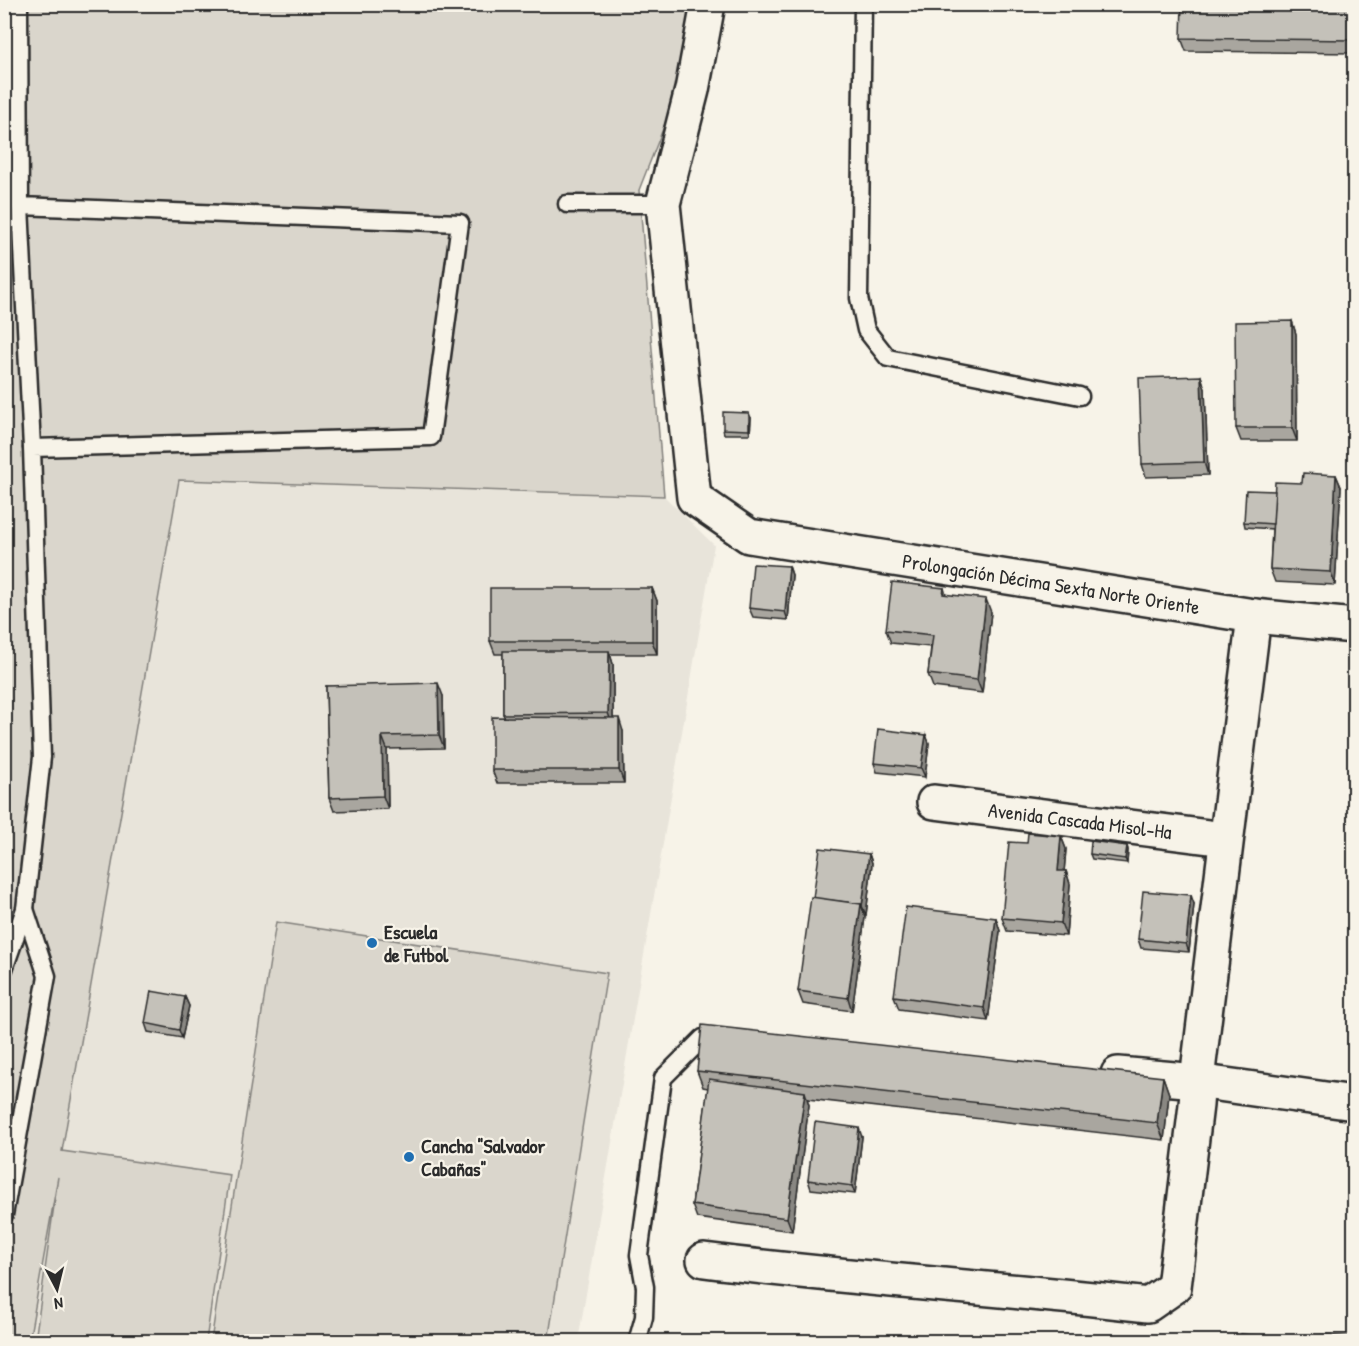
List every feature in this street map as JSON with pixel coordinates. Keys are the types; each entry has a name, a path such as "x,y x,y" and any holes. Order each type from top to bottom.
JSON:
{"street":[{"path":"663,204 692,90 708,4"},
{"name":"Prolongación Décima Sexta Norte Oriente","path":"663,204 694,498 748,536 1254,616 1354,626"},
{"path":"704,1260 787,1270 1020,1290 1148,1305 1174,1287 1254,616"},
{"name":"Avenida Cascada Misol-Ha","path":"934,802 1226,839"},
{"path":"1091,1071 1197,1081 1354,1103"}],"lane":[{"path":"4,969 25,909 42,757 32,448 20,206 19,4"},
{"path":"863,4 859,298 866,330 888,358 1080,396"},
{"path":"567,204 663,204"},
{"path":"20,206 460,223 431,437 32,448"},
{"path":"4,1215 47,976 25,909"},
{"path":"637,1341 644,1317 645,1287 639,1255 663,1078 715,1039"}],"shaded area":[{"path":"5,5 688,5 688,65 639,190 664,496 179,480 62,1151 230,1175 206,1341 35,1341 58,1177 29,1341 5,1342"},
{"name":"Escuela de Futbol","path":"179,480 664,496 714,545 578,1341 29,1342"},
{"name":"Cancha \"Salvador Cabañas\"","path":"276,922 607,973 548,1341 211,1341"}],"building":[{"path":"1182,4 1354,4 1354,40 1181,38"},
{"path":"1292,321 1292,428 1236,428 1235,322"},
{"path":"1201,376 1204,462 1142,464 1139,378"},
{"path":"723,412 749,413 749,430 723,429"},
{"path":"1303,473 1336,475 1331,572 1270,569 1275,482 1302,483"},
{"path":"1246,490 1275,491 1273,524 1244,522"},
{"path":"753,564 789,566 785,612 749,608"},
{"path":"892,582 944,588 943,594 986,599 977,680 928,674 933,635 886,630"},
{"path":"490,588 652,588 652,641 490,641"},
{"path":"503,651 609,651 608,713 503,714"},
{"path":"438,683 439,735 382,736 383,796 329,798 326,686"},
{"path":"492,717 619,718 619,770 492,770"},
{"path":"878,729 926,735 921,768 874,763"},
{"path":"1028,833 1061,836 1058,871 1066,871 1061,923 1002,918 1009,842 1027,843"},
{"path":"1091,841 1127,846 1125,859 1090,854"},
{"path":"820,848 869,854 862,906 861,904 813,898"},
{"path":"1143,891 1191,895 1186,944 1138,939"},
{"path":"811,897 861,904 848,998 798,991"},
{"path":"906,907 996,918 984,1008 894,996"},
{"path":"151,991 185,997 179,1030 145,1023"},
{"path":"702,1025 1163,1077 1157,1123 697,1071"},
{"path":"709,1079 805,1092 787,1218 692,1205"},
{"path":"815,1122 859,1128 852,1186 808,1180"},
{"path":"1241,1334 1309,1341 1240,1341"},
{"path":"1321,1335 1354,1337 1354,1341 1320,1341"}],"place":[{"name":"Escuela de Futbol","path":"372,943"},
{"name":"Cancha \"Salvador Cabañas\"","path":"409,1157"}]}
